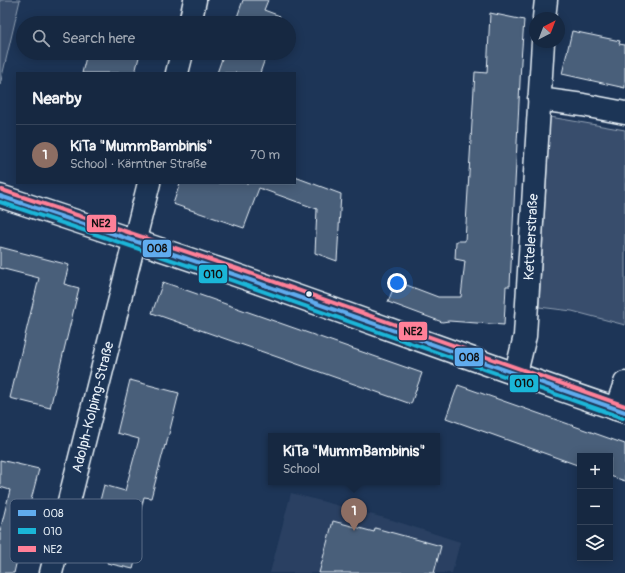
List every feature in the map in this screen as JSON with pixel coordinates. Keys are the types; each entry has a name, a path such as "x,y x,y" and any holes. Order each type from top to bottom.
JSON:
{"street":[{"path":"192,16 195,0"},
{"path":"545,12 546,0"},
{"name":"Kettelerstraße","path":"516,373 525,336 543,48"},
{"path":"177,72 180,60"},
{"path":"539,99 625,113"},
{"name":"Adolph-Kolping-Straße","path":"70,499 149,184"},
{"path":"0,196 239,276 620,411 625,383"},
{"name":"Adolph-Kolping-Straße","path":"51,573 54,563"}],"shaded area":[{"path":"0,0 20,0 16,16 0,85"},
{"path":"550,117 625,130 625,325 572,311 539,307"},
{"path":"291,493 392,520 460,542 452,573 270,573"}],"building":[{"path":"243,0 268,0 264,10 280,16 237,16"},
{"path":"490,13 524,20 510,286 506,286 504,325 449,321 442,322 388,302 396,281 438,297 461,297 465,261 455,259 456,241 465,241 475,72 487,73"},
{"path":"572,31 620,41 619,44 625,45 625,88 562,74"},
{"path":"85,60 138,60 135,72 82,72"},
{"path":"222,60 265,60 260,72 217,72"},
{"path":"296,177 341,194 337,261 315,253 317,209 259,188 244,228 173,204 180,184 296,184"},
{"path":"0,247 69,265 64,284 79,288 50,408 10,398 39,278 0,268"},
{"path":"163,282 422,373 411,404 152,313"},
{"path":"130,380 179,393 151,498 144,497 142,505 142,499 100,499 104,485 125,491 139,439 117,433"},
{"path":"458,385 625,444 625,481 613,477 613,453 577,453 577,465 446,418"},
{"path":"0,460 39,469 31,499 10,499 10,563 16,563 14,573 0,573 0,531 10,490 0,487"},
{"path":"333,521 374,532 375,528 441,546 434,573 319,573"},
{"path":"107,563 135,563 133,569"}],"transit line":[{"name":"NE2","path":"2,190 238,269 625,406"},
{"name":"008","path":"0,196 236,275 625,412"},
{"name":"010","path":"0,202 234,281 623,418"}],"place":[{"name":"KiTa \"MummBambinis\"","path":"354,531"}]}
